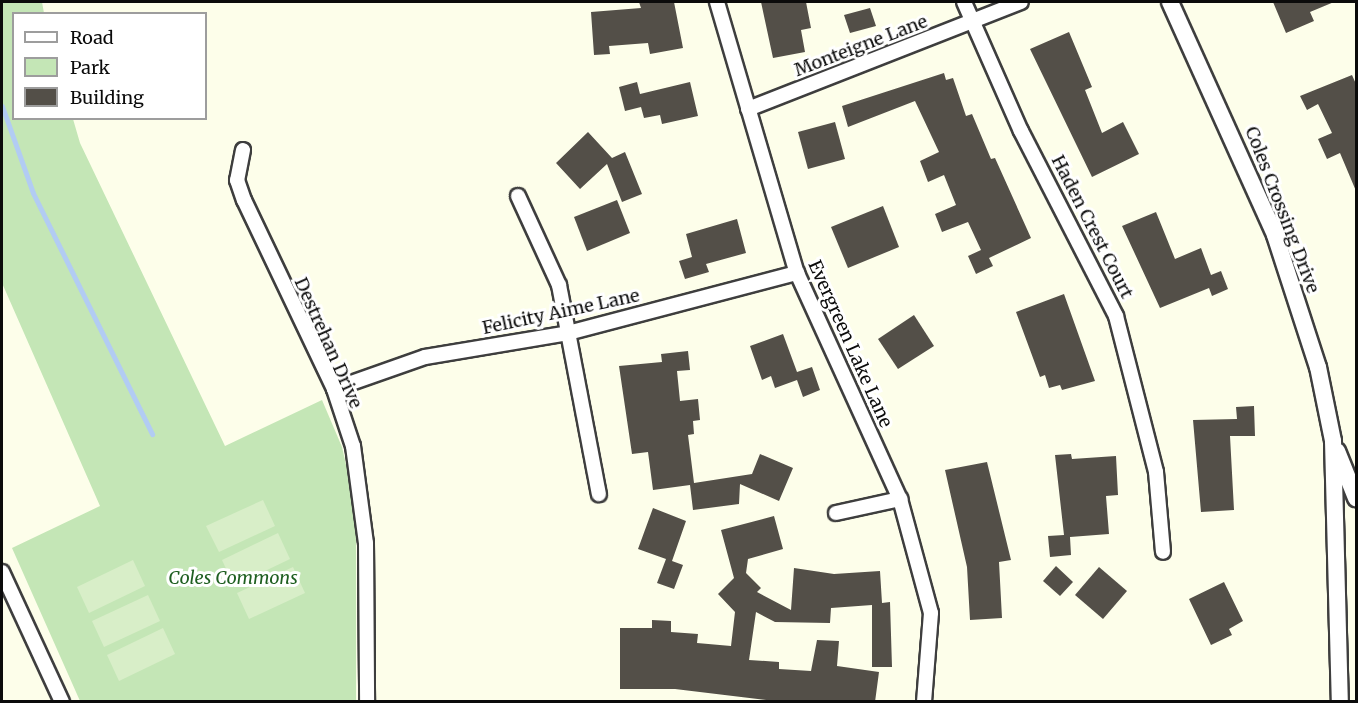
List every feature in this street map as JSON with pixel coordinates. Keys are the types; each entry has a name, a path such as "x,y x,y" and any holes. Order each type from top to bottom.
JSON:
{"street":[{"name":"Evergreen Lake Lane","path":"717,2 797,273 900,499 931,613 924,702"},
{"name":"Haden Crest Court","path":"964,2 1020,131 1098,272 1116,316 1156,472 1163,552"},
{"name":"Monteigne Lane","path":"748,109 1021,2"},
{"name":"Coles Crossing Drive","path":"1170,2 1275,235 1318,367 1333,441 1340,702"},
{"name":"Destrehan Drive","path":"243,150 237,180 244,200 334,389 363,496 367,702"},
{"path":"518,196 559,285 599,494"},
{"name":"Felicity Aime Lane","path":"334,389 425,357 568,333 797,273"},
{"name":"Coles Crossing Drive","path":"1333,441 1356,498"},
{"path":"836,513 900,499"},
{"path":"2,572 62,702"}],"green space":[{"name":"Coles Commons","path":"2,2 42,2 44,12 12,12 12,120 73,120 80,143 225,446 322,400 342,447 356,509 356,701 80,701 12,548 100,506 2,283"},
{"path":"263,500 275,526 219,552 206,526"},
{"path":"278,533 290,559 234,586 222,560"},
{"path":"133,560 145,586 89,613 77,587"},
{"path":"293,567 305,593 249,619 237,593"},
{"path":"148,595 160,621 104,647 92,621"},
{"path":"163,628 175,654 119,681 107,655"}],"building":[{"path":"639,2 674,2 683,48 650,54 648,43 609,46 610,54 594,55 591,12 641,8"},
{"path":"761,2 806,2 811,28 801,30 805,52 773,58"},
{"path":"1273,2 1334,2 1310,12 1314,21 1286,33"},
{"path":"870,8 876,26 850,33 844,15"},
{"path":"1069,32 1092,87 1085,90 1102,133 1123,122 1139,154 1092,177 1030,49"},
{"path":"944,73 946,80 953,78 966,116 972,114 991,159 995,158 1031,238 989,258 993,266 976,274 968,256 981,250 968,222 942,232 935,214 956,205 944,175 928,182 920,161 939,152 915,101 848,127 842,106"},
{"path":"1352,75 1356,84 1356,191 1340,153 1327,159 1318,139 1332,133 1318,104 1307,110 1300,96"},
{"path":"637,82 640,94 690,82 698,116 662,124 660,115 644,118 641,107 625,111 619,87"},
{"path":"835,122 845,159 808,169 798,132"},
{"path":"588,132 612,158 625,152 642,194 622,202 607,164 580,189 556,163"},
{"path":"617,200 630,233 587,251 574,217"},
{"path":"883,206 899,247 848,268 831,227"},
{"path":"1156,212 1175,259 1201,248 1211,275 1221,271 1228,289 1212,296 1209,288 1160,308 1122,226"},
{"path":"737,219 746,253 706,264 709,272 685,279 679,261 692,257 686,234"},
{"path":"1064,294 1095,381 1062,390 1060,385 1049,388 1045,375 1040,377 1016,312"},
{"path":"914,315 934,346 898,369 878,339"},
{"path":"783,334 797,372 812,367 820,390 803,397 797,380 775,388 771,376 762,380 750,346"},
{"path":"688,351 690,370 677,371 680,401 698,399 700,420 693,421 694,434 688,435 694,483 752,474 760,454 793,468 779,501 740,484 739,504 693,510 690,485 653,490 648,452 632,454 619,366 662,362 661,354"},
{"path":"1254,406 1255,436 1230,436 1234,510 1201,512 1193,420 1237,419 1236,407"},
{"path":"1071,454 1072,459 1116,456 1118,495 1106,496 1109,534 1070,537 1071,555 1050,557 1048,536 1064,535 1055,455"},
{"path":"987,462 1011,560 999,562 1002,618 970,620 967,567 945,470"},
{"path":"653,508 686,521 672,561 683,565 674,589 657,583 666,559 638,549"},
{"path":"774,516 783,549 748,559 746,573 761,588 757,592 791,610 794,568 834,574 880,571 882,603 890,602 892,667 872,667 872,605 831,608 830,623 775,622 756,612 749,660 779,662 779,669 811,671 817,640 839,641 837,666 879,672 875,702 783,702 675,689 620,689 620,628 652,628 652,620 671,621 671,632 698,634 697,643 731,646 735,612 718,594 734,578 721,530"},
{"path":"1056,566 1073,582 1060,596 1043,581"},
{"path":"1099,567 1127,591 1103,619 1075,595"},
{"path":"1224,582 1243,621 1229,629 1232,635 1211,645 1189,599"}],"waterway":[{"path":"2,106 33,193 152,434"}]}
